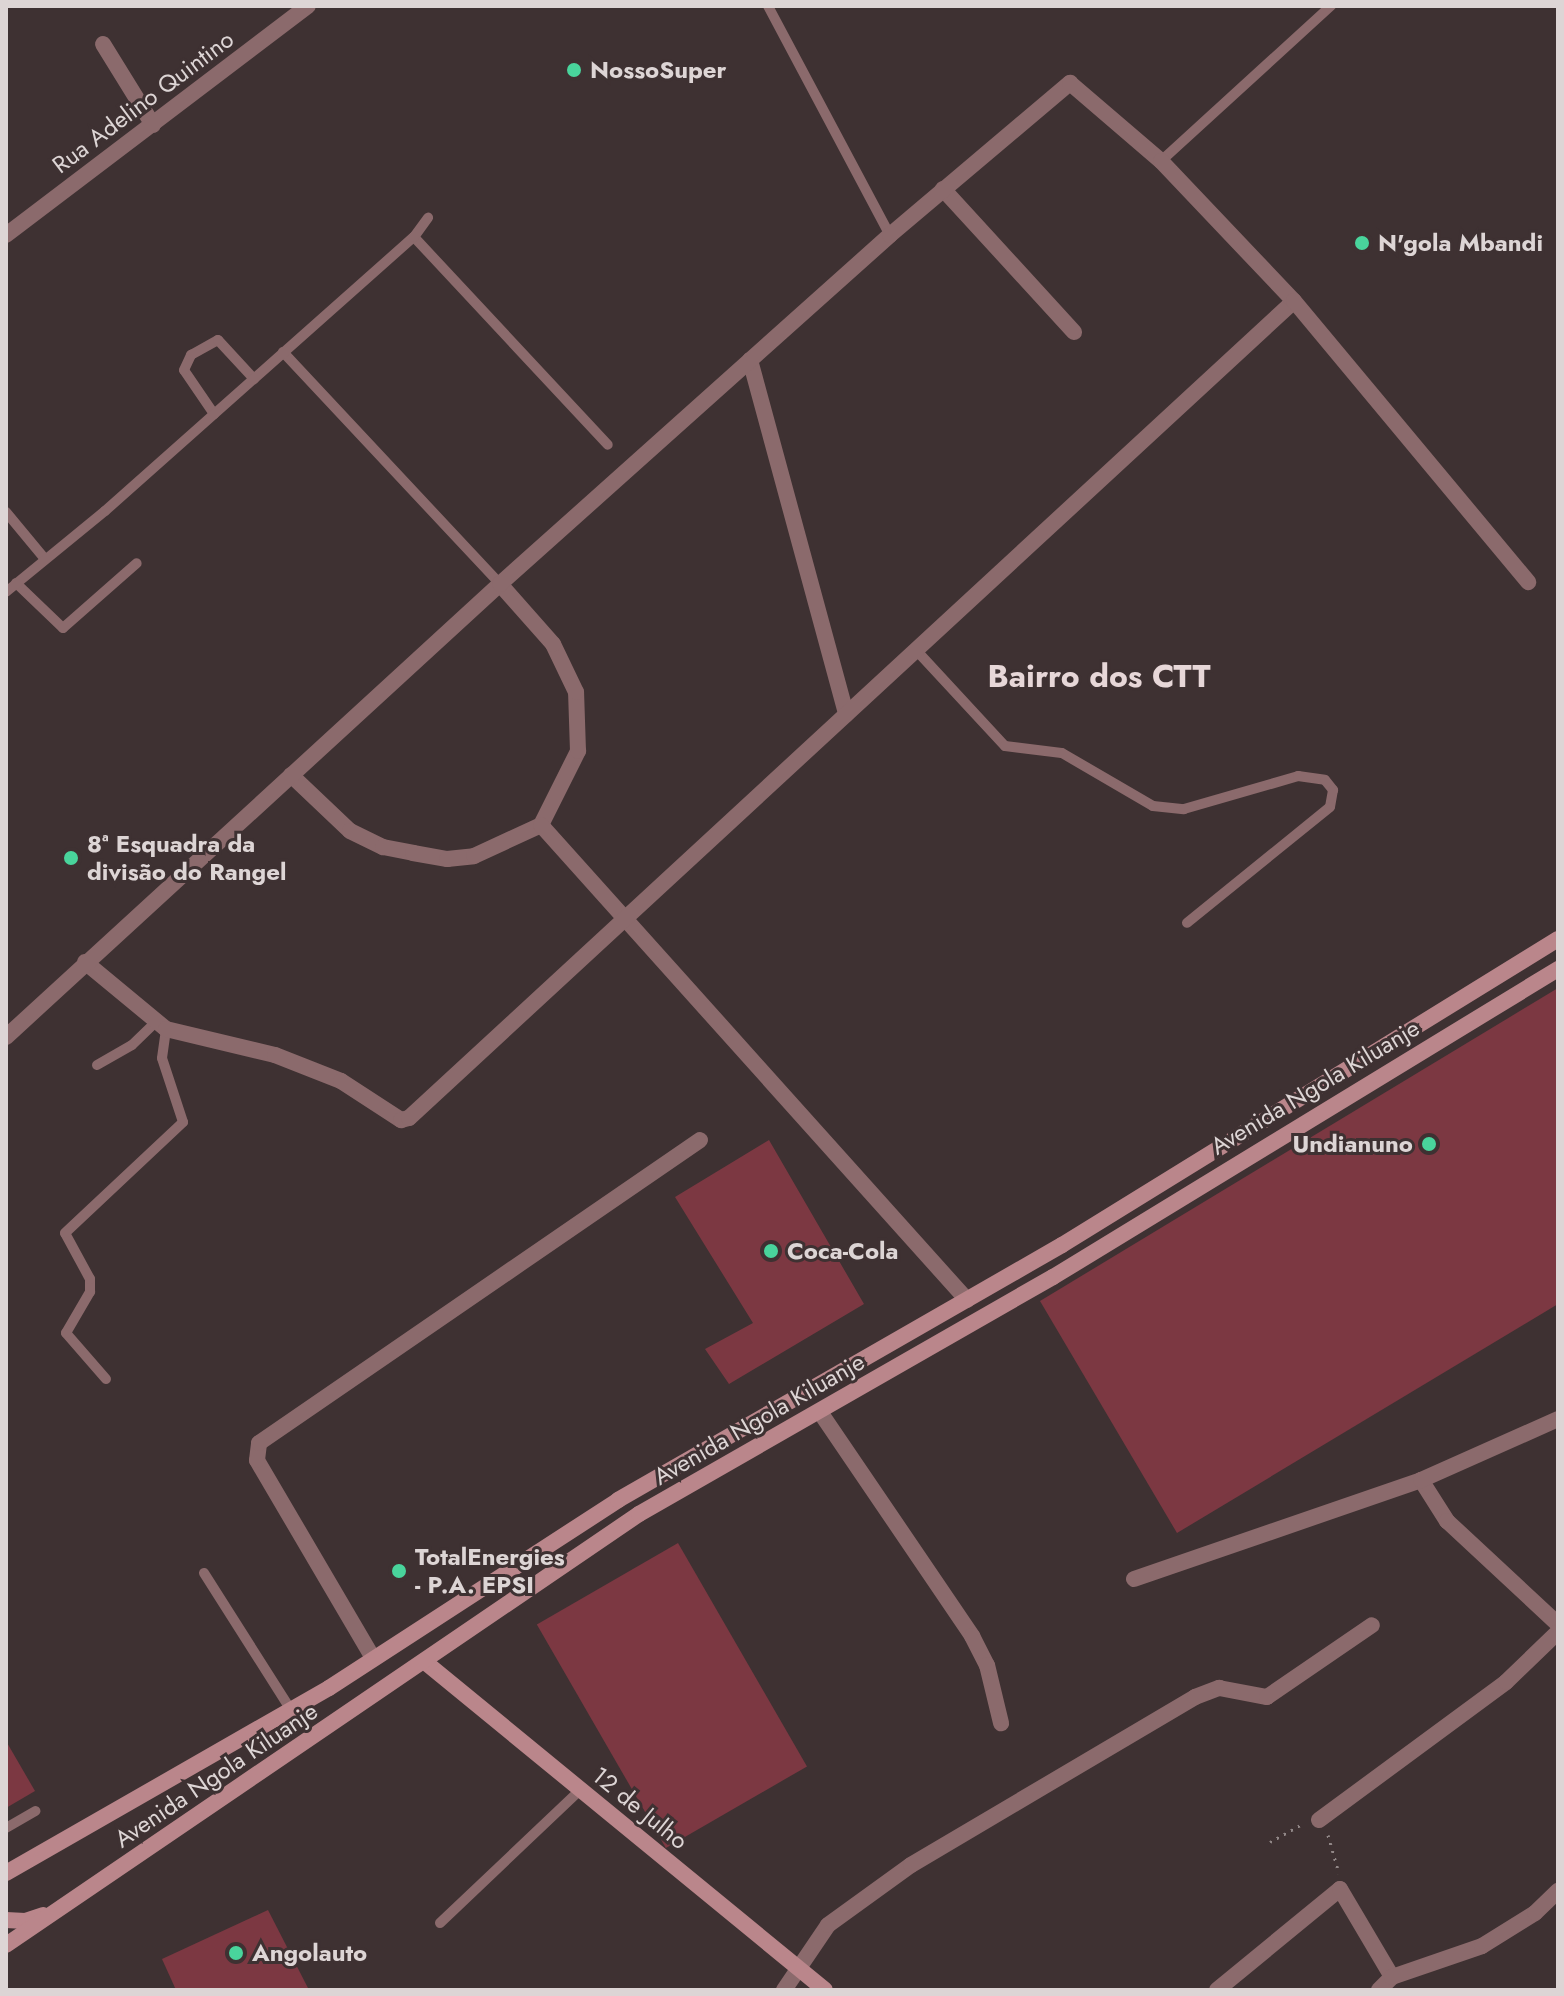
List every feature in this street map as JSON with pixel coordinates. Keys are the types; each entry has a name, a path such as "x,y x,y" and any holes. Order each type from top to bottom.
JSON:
{"main road":[{"name":"Avenida Ngola Kiluanje","path":"6,1876 291,1710 631,1492 967,1300 1558,939"},
{"name":"Avenida Ngola Kiluanje","path":"6,1945 639,1514 820,1412 1558,969"},
{"name":"12 de Julho","path":"425,1662 825,1990"},
{"path":"6,1920 25,1921 68,1905"}],"street":[{"name":"Rua Adelino Quintino","path":"6,235 308,6"},
{"path":"103,44 153,125"},
{"path":"6,1037 500,584 890,235 1070,83 1161,161 1294,301 1528,582"},
{"path":"943,189 1074,332"},
{"path":"85,962 160,1026 275,1055 341,1081 401,1120 409,1118 626,921 1294,301"},
{"path":"750,360 846,714"},
{"path":"291,775 350,831 398,850 447,859 474,856 541,825 578,751 576,692 553,644 500,584"},
{"path":"541,825 967,1300"},
{"path":"373,1658 257,1460 259,1443 700,1140"},
{"path":"820,1412 972,1636 987,1665 1001,1723"},
{"path":"1134,1579 1421,1480 1558,1419"},
{"path":"1421,1480 1447,1521 1558,1624"},
{"path":"784,1990 797,1968 849,1906 911,1865 1195,1697 1219,1688 1267,1697 1372,1625"},
{"path":"1319,1820 1506,1682 1558,1632"},
{"path":"1217,1990 1340,1889 1392,1977"},
{"path":"1379,1990 1392,1977 1482,1946 1535,1913 1558,1891"}],"lane":[{"path":"768,6 890,235"},
{"path":"1161,161 1331,6"},
{"path":"6,592 254,379 414,237 428,218"},
{"path":"414,237 608,445"},
{"path":"214,414 184,370 191,355 218,340 254,379"},
{"path":"283,352 500,584"},
{"path":"6,512 45,559"},
{"path":"16,583 63,628 137,563"},
{"path":"916,650 1005,746 1062,753 1153,806 1184,809 1298,776 1325,780 1333,790 1330,807 1187,923"},
{"path":"97,1065 160,1026 164,1067 183,1122 65,1233 90,1279 90,1292 66,1333 106,1379"},
{"path":"204,1573 291,1710"},
{"path":"440,1923 580,1790"},
{"path":"6,1828 35,1811"}],"path":[{"path":"1270,1842 1291,1828 1319,1820 1335,1847 1340,1889"}],"building":[{"name":"Undianuno","path":"1558,988 1558,1304 1177,1533 1040,1301"},
{"name":"Coca-Cola","path":"769,1140 864,1304 729,1384 705,1349 753,1323 675,1197"},
{"path":"678,1543 807,1766 666,1848 537,1624"},
{"path":"6,1741 35,1791 6,1808"},
{"name":"Angolauto","path":"268,1910 309,1990 176,1990 162,1959"}],"place":[{"name":"NossoSuper","path":"574,70"},
{"name":"N'gola Mbandi","path":"1362,243"},
{"name":"8ª Esquadra da divisão do Rangel","path":"71,858"},
{"name":"Undianuno","path":"1429,1144"},
{"name":"Coca-Cola","path":"771,1251"},
{"name":"TotalEnergies - P.A. EPSI","path":"399,1571"},
{"name":"Angolauto","path":"236,1953"}],"district":[{"name":"Bairro dos CTT","path":"1099,676"}]}
